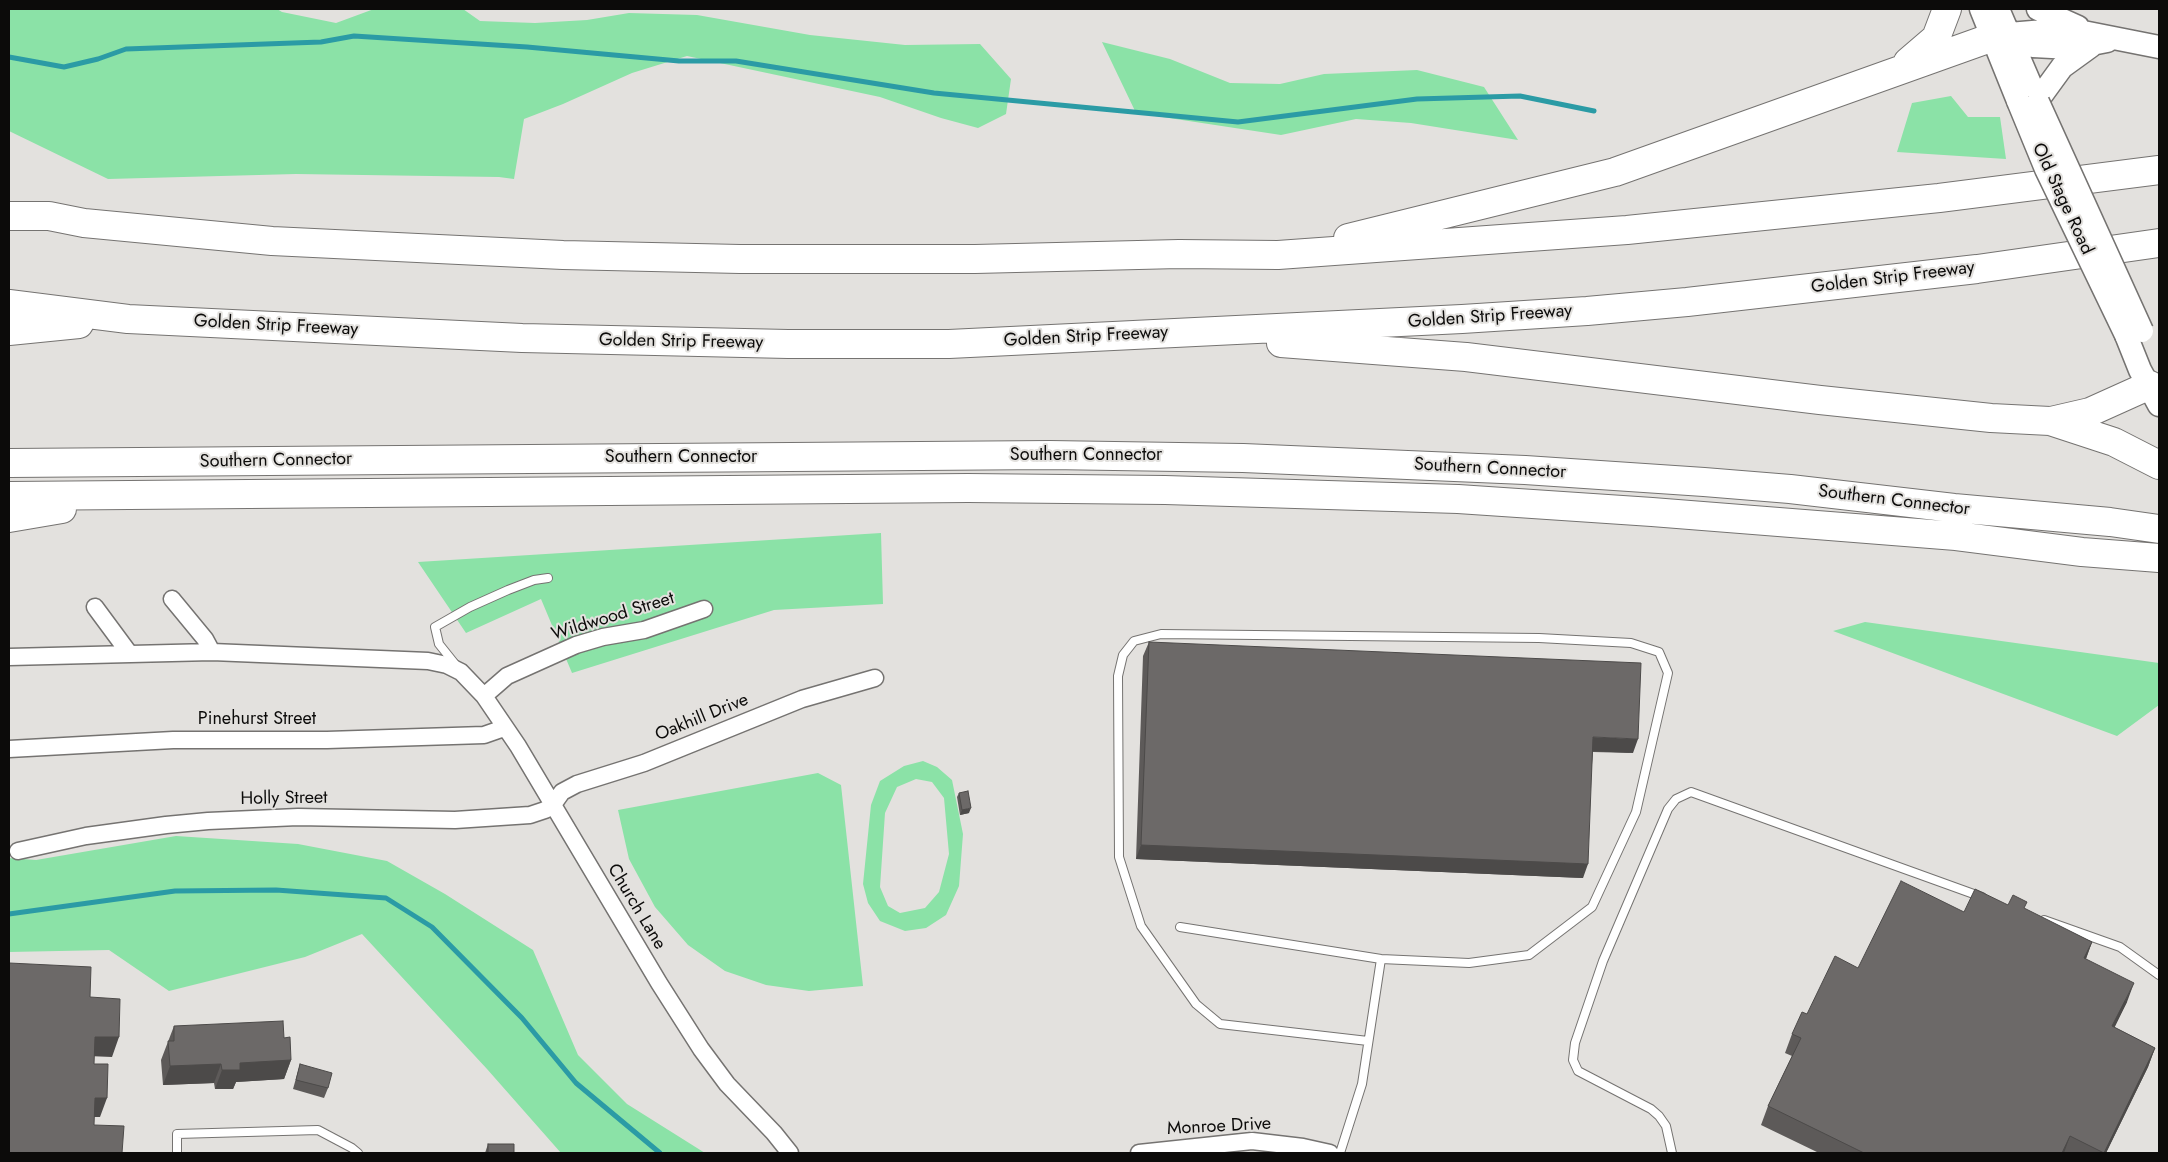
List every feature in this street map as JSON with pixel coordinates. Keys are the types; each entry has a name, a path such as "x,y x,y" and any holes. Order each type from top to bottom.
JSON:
{"highway":[{"path":"1896,72 1936,38 1947,9"},
{"path":"1278,255 1615,172 1851,87 2001,36"},
{"path":"9,202 49,216 84,223 272,241 554,255 740,259 975,259 1179,254 1278,255 1656,228 1939,198 2159,170"},
{"path":"9,216 49,216"},
{"name":"Golden Strip Freeway","path":"9,304 128,319 522,338 788,344 949,344 1462,319 1687,302 1977,269 2159,243"},
{"path":"9,331 128,319"},
{"path":"1163,334 1466,357 1820,400 1991,418 2050,422 2114,442 2159,465"},
{"path":"2050,422 2090,412 2157,388"},
{"name":"Southern Connector","path":"9,463 1050,455 1243,458 1525,470 1704,482 2110,522 2159,529"},
{"name":"Southern Connector","path":"9,496 968,488 1165,490 1458,500 1661,512 1956,536 2082,552 2159,558"},
{"path":"9,518 144,495"}],"street":[{"name":"Old Stage Road","path":"1981,9 2001,36 2031,101 2046,169 2134,333 2140,370 2157,388"},
{"name":"Old Stage Road","path":"1998,9 2001,36"},
{"path":"2038,9 2092,38"},
{"path":"2001,36 2033,46 2071,48 2092,38 2120,38 2159,47"},
{"path":"2031,101 2092,38"},
{"path":"172,599 205,639 212,652"},
{"path":"95,607 129,653"},
{"name":"Wildwood Street","path":"484,696 506,676 576,645 603,636 644,630 704,609"},
{"path":"9,657 212,652 428,661 447,665 461,672"},
{"name":"Church Lane","path":"461,672 484,696 518,746 552,806 701,1049 727,1084 774,1133 790,1153"},
{"name":"Oakhill Drive","path":"552,806 562,792 577,784 644,763 802,699 875,678"},
{"name":"Pinehurst Street","path":"9,749 173,740 327,740 484,735 504,728"},
{"name":"Holly Street","path":"18,851 86,836 166,825 298,817 455,820 530,815 552,806"},
{"name":"Monroe Drive","path":"1139,1153 1252,1141 1303,1146 1330,1153"}],"lane":[{"path":"461,672 439,644 434,627 470,607 508,590 534,580 548,578"},
{"path":"1180,927 1380,959 1469,963 1529,956 1592,907 1636,812 1668,673 1659,652 1631,643 1538,638 1161,634 1134,641 1123,655 1118,676 1118,857 1141,926 1196,1004 1220,1024 1368,1041"},
{"path":"1672,1153 1666,1126 1651,1108 1578,1071 1573,1060 1575,1043 1603,961 1668,809 1676,799 1691,792 1987,899"},
{"path":"2040,918 2120,947 2159,975"},
{"path":"1340,1153 1362,1084 1380,959"},
{"path":"177,1153 176,1134 318,1130 358,1153"}],"green space":[{"path":"9,9 277,9 282,12 336,23 374,9 463,9 480,21 535,23 587,20 629,13 697,15 810,35 905,45 980,44 1011,79 1006,114 978,128 941,118 880,97 687,56 632,73 524,119 514,179 499,177 296,174 108,179 9,131"},
{"path":"1102,42 1170,59 1230,83 1280,84 1324,74 1417,70 1484,87 1518,140 1411,123 1356,119 1281,135 1136,113"},
{"path":"1951,96 1968,117 2000,117 2006,159 1897,152 1912,103"},
{"path":"881,533 883,604 774,610 572,673 541,599 466,633 418,562"},
{"path":"1865,622 2159,663 2159,705 2117,736 1833,631"},
{"path":"923,761 937,767 952,780 963,834 959,886 946,915 926,928 905,931 880,921 868,903 863,884 871,805 880,781 904,766","holes":["916,779 932,782 944,798 949,854 939,892 925,908 900,913 888,906 880,887 885,813 897,787"]},
{"path":"818,773 841,785 863,986 809,991 766,985 725,971 688,945 655,907 629,859 618,810"},
{"path":"176,836 298,844 387,861 445,894 533,950 578,1055 627,1104 705,1153 561,1153 487,1069 362,934 305,957 169,991 109,950 9,952 9,858 36,860"}],"building":[{"path":"1149,642 1641,663 1638,739 1593,737 1588,864 1141,845"},
{"path":"968,791 971,808 962,810 959,793"},
{"path":"1901,881 1964,912 1975,889 2008,905 2013,895 2027,902 2024,908 2092,942 2084,958 2134,983 2112,1026 2155,1048 2104,1153 2070,1136 2062,1153 1864,1153 1768,1106 1801,1038 1792,1034 1802,1012 1807,1014 1835,956 1858,968"},
{"path":"9,963 91,967 90,997 120,999 119,1037 95,1037 94,1064 108,1064 107,1098 95,1098 94,1125 124,1126 122,1153 9,1153"},
{"path":"283,1021 284,1038 290,1037 291,1060 240,1063 240,1070 222,1070 221,1064 170,1066 168,1041 174,1041 174,1026"},
{"path":"300,1064 332,1073 328,1088 296,1080"},
{"path":"488,1144 514,1144 514,1153 488,1153"}],"waterway":[{"path":"9,57 64,67 98,59 126,49 321,42 354,36 527,47 679,61 736,61 934,93 1238,122 1417,99 1520,96 1594,111"},
{"path":"9,914 175,891 276,890 386,898 432,927 522,1018 576,1083 660,1153"}]}
